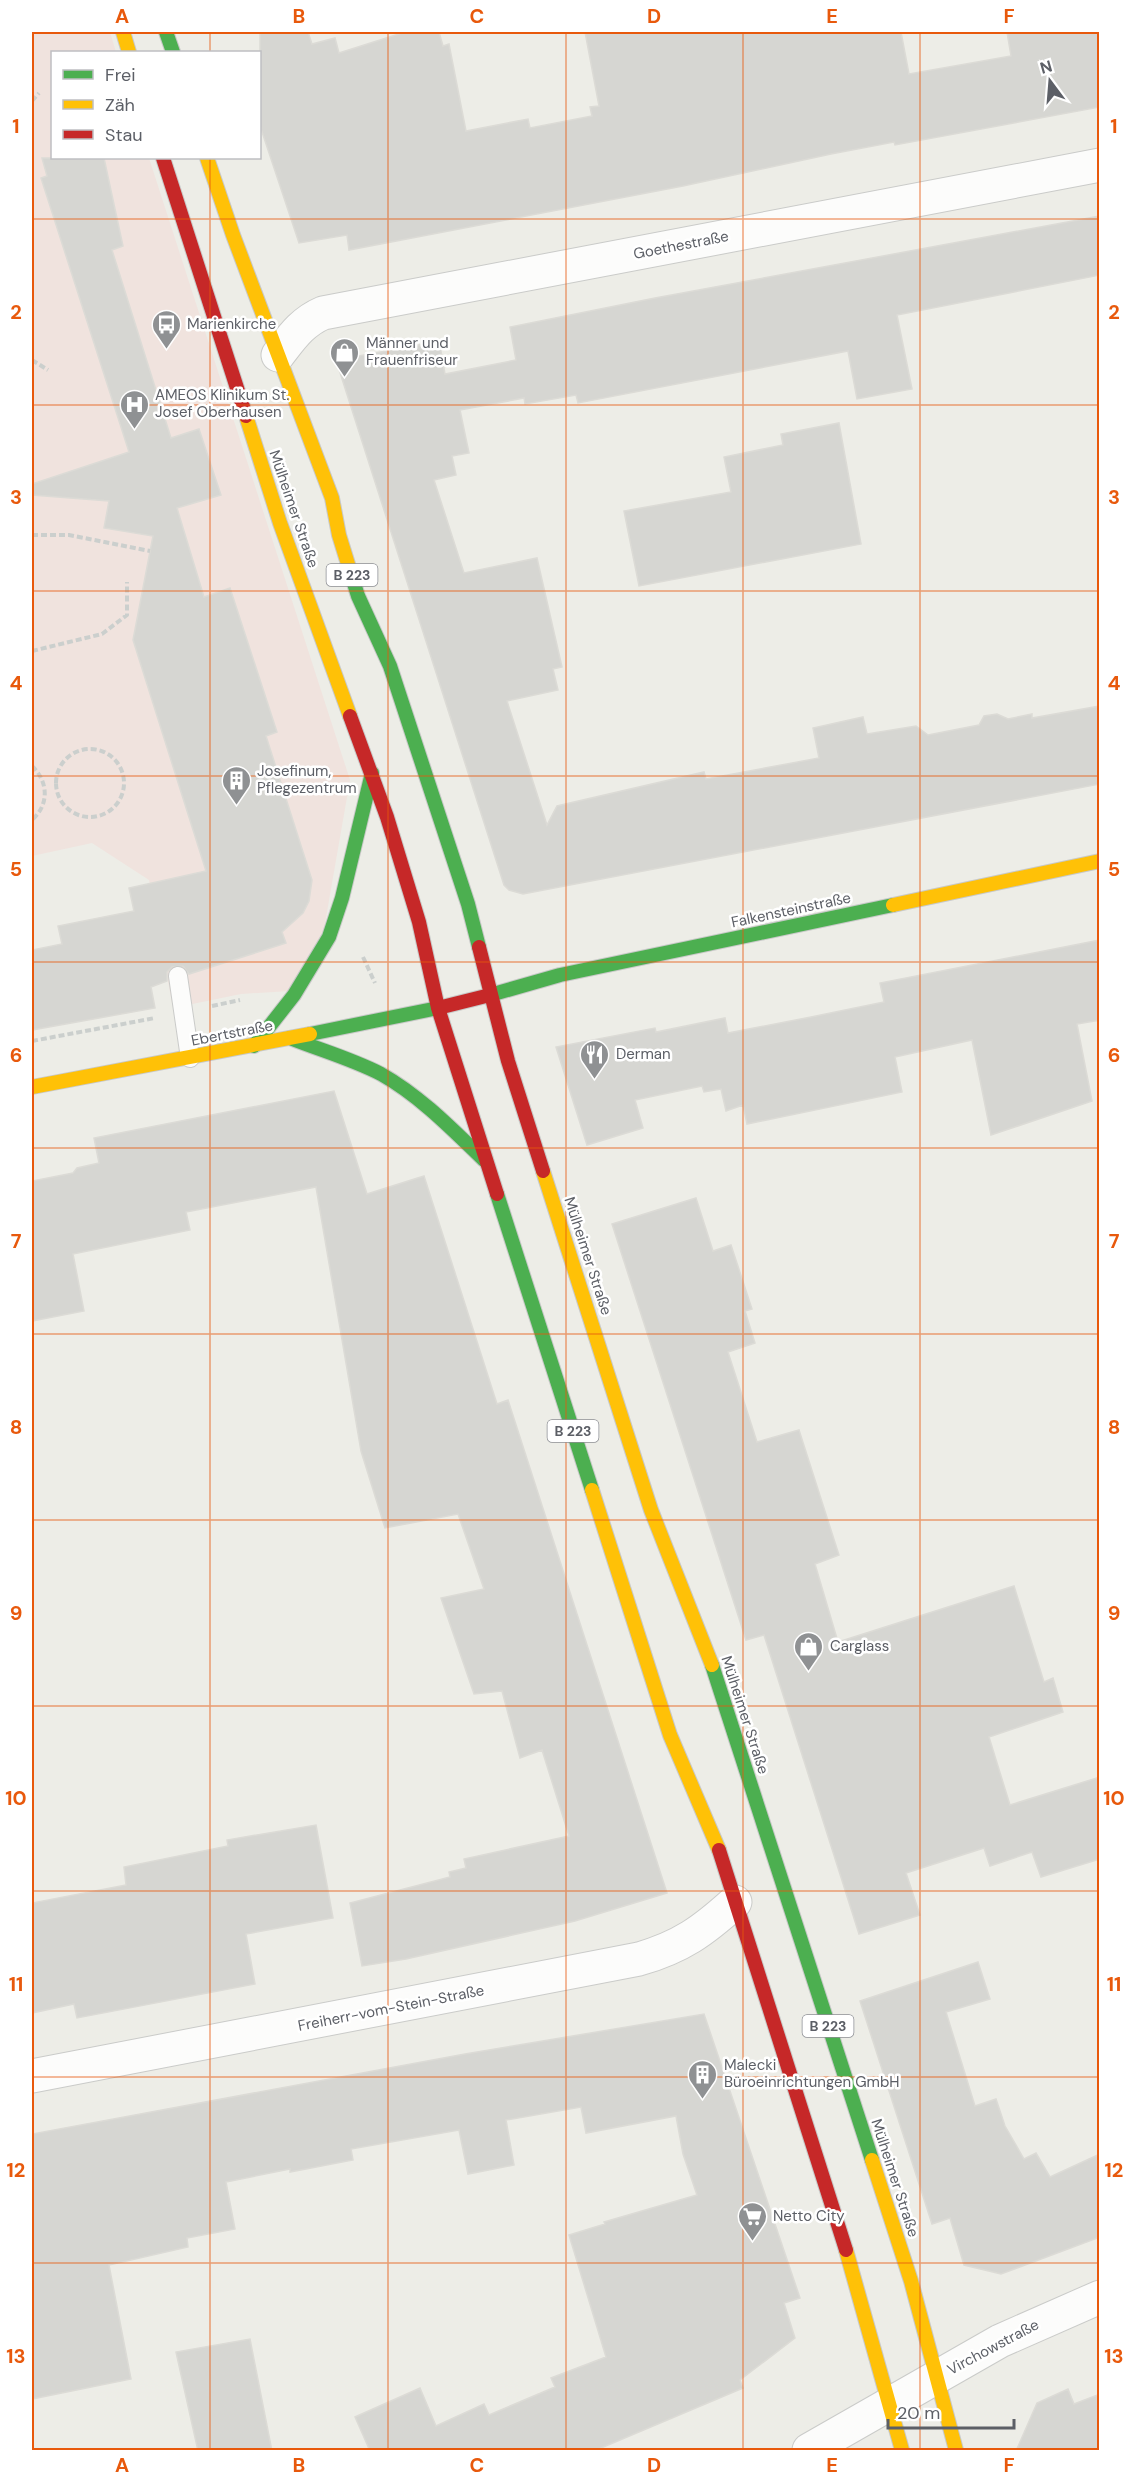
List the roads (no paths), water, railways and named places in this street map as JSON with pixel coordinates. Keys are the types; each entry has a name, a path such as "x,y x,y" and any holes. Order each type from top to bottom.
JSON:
{"main road":[{"path":"123,32 129,51"},
{"path":"166,32 172,51"},
{"name":"Mülheimer Straße","path":"163,159 280,523 372,773 419,922 438,1008 670,1735 718,1849 856,2281 902,2451"},
{"name":"Mülheimer Straße","path":"207,159 332,498 339,535 358,596 390,666 425,770 468,904 508,1061 651,1510 716,1676 911,2282 956,2451"},
{"path":"254,1046 312,969 329,937 342,898 372,773"},
{"name":"Falkensteinstraße","path":"490,995 560,975 1100,861"},
{"path":"438,1008 490,995"},
{"name":"Ebertstraße","path":"32,1087 254,1046 438,1008"},
{"path":"290,1038 371,1070 397,1084 439,1116 487,1163"}],"street":[{"name":"Goethestraße","path":"278,355 296,331 311,318 323,313 1100,165"},
{"name":"Freiherr-vom-Stein-Straße","path":"32,2076 639,1959 668,1951 690,1939 735,1902"},
{"name":"Virchowstraße","path":"809,2451 1019,2331 1100,2297"}],"lane":[{"path":"178,976 190,1058"}],"place":[{"name":"Marienkirche","path":"166,350"},
{"name":"Männer und Frauenfriseur","path":"345,378"},
{"name":"AMEOS Klinikum St. Josef Oberhausen","path":"134,430"},
{"name":"Josefinum, Pflegezentrum","path":"236,806"},
{"name":"Derman","path":"595,1080"},
{"name":"Carglass","path":"809,1672"},
{"name":"Malecki Büroeinrichtungen GmbH","path":"703,2100"},
{"name":"Netto City","path":"752,2242"}]}
